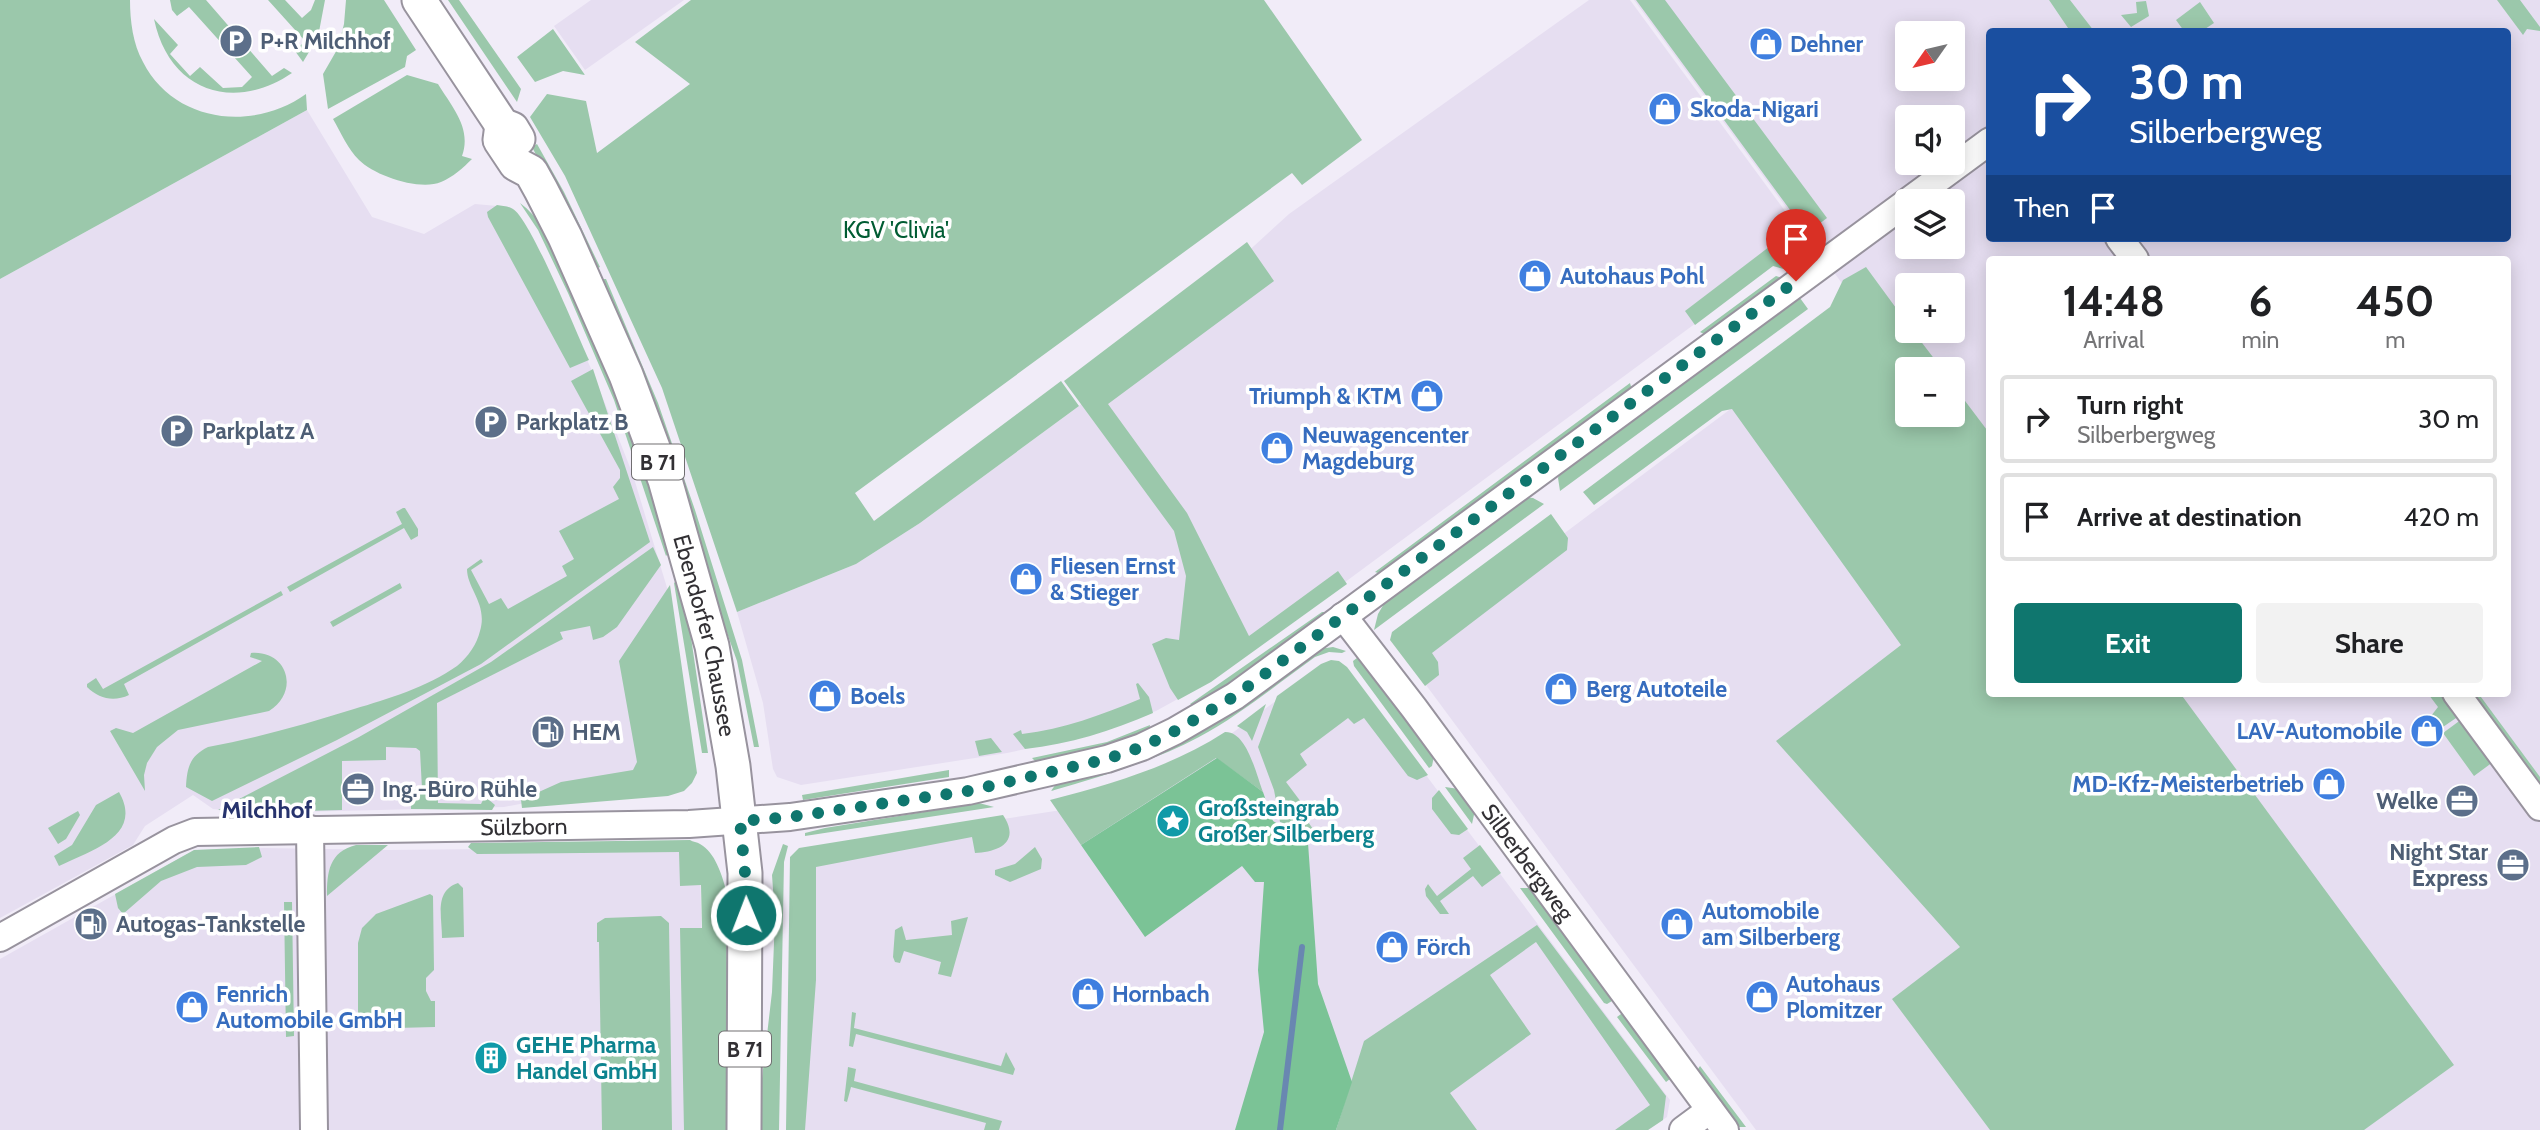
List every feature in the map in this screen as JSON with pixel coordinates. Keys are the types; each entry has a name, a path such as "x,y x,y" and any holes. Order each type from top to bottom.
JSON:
{"main road":[{"name":"Ebendorfer Chaussee","path":"419,0 502,125 500,140 516,164 531,172 599,311 661,470 712,646 732,753 746,890 744,1130"}],"street":[{"path":"740,821 790,817 968,791 1125,753 1175,731 1227,701 1986,144"},
{"path":"2122,242 2133,256"},
{"name":"Silberbergweg","path":"1343,616 1422,718 1718,1120 1683,1130"},
{"path":"2459,697 2540,807"},
{"name":"Sülzborn","path":"0,938 184,835 209,830 689,824 740,821"},
{"path":"310,829 314,1130"}],"shaded area":[{"path":"591,0 684,0 585,70 554,26"},
{"path":"1589,0 1630,0 1807,241 1268,639 1185,695 1156,711 1095,734 1007,753 801,785 777,777 773,769 763,703 737,612 856,564 920,523 1079,406 1289,214"},
{"path":"1634,0 2049,0 2068,28 1986,28 1986,242 2511,242 2511,28 2073,28 2051,0 2540,0 2540,1130 1756,1130 1403,654 1820,342 1852,297"},
{"path":"307,110 372,217 424,234 475,204 509,207 533,240 593,373 633,475 668,591 695,771 504,807 253,813 213,809 193,795 145,826 133,845 0,918 0,279"},
{"path":"1344,666 1670,1100 1667,1117 1648,1130 788,1130 807,849 1068,809 1103,828 1322,667"},
{"path":"681,847 700,853 705,1130 0,1130 0,959 187,854 263,848 390,850"}],"green space":[{"path":"0,0 130,0 133,32 143,62 157,82 174,98 194,109 239,117 263,114 306,94 307,110 0,279"},
{"path":"170,0 206,0 272,76 284,68 292,73 270,85 248,92 206,88 189,78 174,63 162,44 154,19 178,45 170,54 190,76 200,67 223,88 242,87 252,77 189,7 177,16 172,10"},
{"path":"268,0 285,0 302,18 311,10 315,0 325,0 318,37 303,62 295,51 305,41"},
{"path":"346,0 384,0 416,50 407,56 405,67 328,109 323,74 338,48"},
{"path":"448,0 459,0 521,89 517,102"},
{"name":"KGV 'Clivia'","path":"691,0 1264,0 1362,140 1302,185 1292,173 855,493 874,521 1061,381 1079,406 920,523 856,564 737,612 662,388 565,176 530,117 547,94 586,101 597,153 690,84 635,42"},
{"path":"1636,0 1665,0 1827,218 1807,233"},
{"path":"2049,0 2070,0 2092,28 2068,28"},
{"path":"2497,0 2520,0 2540,27 2540,31 2527,29 2523,35"},
{"path":"2146,1 2149,16 2131,27 2121,15 2137,13 2136,2"},
{"path":"2200,2 2214,23 2206,28 2182,28 2176,20"},
{"path":"553,29 585,75 563,71 535,82 517,57"},
{"path":"407,75 438,84 462,127 462,156 472,159 450,178 441,182 422,185 410,183 386,176 366,166 355,156 333,119"},
{"path":"537,144 564,192 600,267 596,269 532,147"},
{"path":"520,203 538,221 552,243 601,353 649,485 670,552 666,556 614,400 538,230"},
{"path":"497,205 513,209 531,234 589,360 570,368 488,217 487,212"},
{"path":"1790,231 1811,258 1791,271 1773,266 1695,325 1685,311"},
{"path":"1247,242 1274,281 1108,404 1187,513 1249,636 1338,571 1347,584 1211,682 1178,700 1170,688 1152,644 1166,638 1179,640 1186,576 1174,531 1064,381"},
{"path":"1866,267 1895,307 1895,343 1922,343 1933,357 1895,357 1895,427 1965,427 1965,401 1986,429 1986,697 2183,697 2454,1065 2364,1130 1990,1130 1892,999 1960,947 1776,741 1901,645 1732,409 1722,411 1594,505 1583,492 1830,307 1843,280"},
{"path":"1776,276 1783,278 1706,335 1700,332"},
{"path":"601,279 606,279 658,403 695,510 742,660 759,747 754,747 737,661"},
{"path":"1792,297 1800,298 1808,309 1560,491 1558,478 1561,470"},
{"path":"593,369 650,542 481,664 337,740 212,801 186,787 191,763 197,754 208,747 281,730 380,701 420,686 457,666 472,650 480,631 481,613 467,569 481,559 483,562 471,570 489,604 501,598 508,609 567,576 562,566 574,559 559,531 619,499 613,487 620,478 620,470 571,381"},
{"path":"1630,383 1632,390 1384,575 1375,572"},
{"path":"1524,497 1544,504 1374,630 1378,614 1388,597"},
{"path":"403,508 418,529 418,536 411,540 404,528 290,592 287,587 402,524 396,512"},
{"path":"1551,514 1568,538 1567,550 1432,653 1438,662 1439,675 1425,686 1390,640 1392,632"},
{"path":"653,547 661,565 617,627 603,637 593,640 590,626 560,632 563,639 437,703 438,803 481,804 488,799 495,805 492,810 411,809 411,790 422,789 420,751 416,748 386,747 386,760 342,761 342,810 218,810 359,737 491,662"},
{"path":"679,579 689,624 708,753 702,753 674,583"},
{"path":"400,583 402,588 333,627 330,622"},
{"path":"670,585 697,773 692,783 684,791 668,796 522,808 521,800 561,782 633,770 637,762 619,661"},
{"path":"281,591 283,595 124,684 129,695 107,698 87,687 87,684 96,678 103,689"},
{"path":"1322,612 1332,612 1196,708 1190,704"},
{"path":"1333,647 1346,651 1329,652 1315,657 1244,709 1199,737 1145,761 1051,791 1058,781 1319,649"},
{"path":"251,653 274,658 281,665 287,684 279,703 269,711 178,730 157,747 147,763 144,775 145,791 110,731 116,728 133,733 262,661 250,657"},
{"path":"1357,658 1434,756 1432,766 1429,768 1354,666 1353,661"},
{"path":"1331,660 1339,661 1347,667 1428,775 1417,780 1408,776 1364,718 1354,724 1348,718 1300,754 1307,765 1286,782 1301,802 1297,806 1313,829 1306,834 1280,822 1274,790 1258,747 1277,696 1321,664"},
{"path":"1138,683 1149,697 1153,713 1122,726 1058,744 1025,749 1013,734 1021,730 1022,734 1068,725 1140,699 1136,684"},
{"path":"2430,697 2446,697 2459,716 2440,729 2431,716 2438,707"},
{"path":"2471,697 2481,697 2540,777 2540,791"},
{"path":"1266,704 1252,741 1247,732 1237,726"},
{"path":"2462,719 2493,762 2474,776 2443,733"},
{"path":"1150,725 1149,731 1134,738 1038,764 1032,758 1107,742"},
{"path":"1225,732 1239,738 1245,746 1263,792 1216,758 1081,845 1050,800 1118,781 1162,765"},
{"path":"991,738 1002,752 979,756 975,741"},
{"path":"1217,758 1263,792 1273,821 1308,843 1318,984 1352,1082 1336,1130 1235,1130 1264,1032 1258,970 1264,882 1255,882 1242,866 1145,937 1081,845"},
{"path":"949,770 949,777 803,800 802,795"},
{"path":"1445,787 1459,789 1475,810 1472,824"},
{"path":"1439,790 1468,829 1459,835 1451,834 1432,809 1432,798"},
{"path":"119,792 125,807 125,820 119,831 99,847 59,866 54,856 72,845 96,805"},
{"path":"979,803 994,807 805,836 805,833 825,828"},
{"path":"78,811 80,815 66,839 58,844 48,828"},
{"path":"1003,815 1010,832 1008,839 1005,844 992,850 975,853 972,837 816,867 816,980 805,1130 786,1130 790,857 799,848"},
{"path":"690,840 710,852 726,890 729,1130 684,1130 680,928 702,928 701,885 680,886 679,852 477,854 468,847 471,843"},
{"path":"783,844 788,846 784,862 779,1130 756,1130 772,992 775,918 772,875"},
{"path":"356,845 388,845 327,896 331,864 340,853"},
{"path":"1480,845 1501,873 1482,887 1473,876 1440,901 1449,914 1440,914 1426,896 1425,889 1428,884 1437,896 1471,869 1463,858"},
{"path":"259,847 262,857 246,865 197,867 161,881 123,914 118,908 115,894 194,850"},
{"path":"1035,847 1042,859 1041,869 1010,882 995,875 995,870 1015,864"},
{"path":"458,883 463,888 464,937 442,938 442,898 450,887"},
{"path":"1520,888 1534,888 1611,991 1612,1001 1604,1003"},
{"path":"430,894 433,896 434,970 426,978 426,991 431,1001 435,1001 435,1027 358,1029 358,943 362,928 376,914"},
{"path":"284,902 292,902 294,1036 286,1037"},
{"path":"661,916 669,923 672,1130 602,1130 597,923 605,918"},
{"path":"968,917 951,977 938,974 941,962 904,951 900,963 895,962 895,930 902,926 906,940 952,935 951,921"},
{"path":"1537,925 1666,1096 1663,1120 1648,1130 1615,1130 1650,1105 1536,942 1490,975 1531,1034 1450,1093 1477,1130 1336,1130 1364,1041"},
{"path":"1625,1011 1674,1076 1666,1082 1617,1017"},
{"path":"852,1012 856,1013 854,1028 1001,1066 1006,1052 1015,1069 1013,1075 856,1034 853,1047 849,1046"},
{"path":"1700,1066 1746,1127 1737,1127 1696,1072"},
{"path":"848,1067 856,1069 854,1081 1002,1121 999,1130 984,1130 986,1123 851,1087 847,1102 844,1101"}],"waterway":[{"path":"1280,1130 1302,947"}],"place":[{"name":"P+R Milchhof","path":"236,41"},
{"name":"Dehner","path":"1766,44"},
{"name":"Skoda-Nigari","path":"1665,109"},
{"name":"Autohaus Pohl","path":"1535,276"},
{"name":"Triumph & KTM","path":"1427,396"},
{"name":"Parkplatz B","path":"491,422"},
{"name":"Parkplatz A","path":"177,431"},
{"name":"Neuwagencenter Magdeburg","path":"1277,448"},
{"name":"Fliesen Ernst & Stieger","path":"1026,579"},
{"name":"Berg Autoteile","path":"1561,689"},
{"name":"Boels","path":"825,696"},
{"name":"LAV-Automobile","path":"2427,731"},
{"name":"HEM","path":"548,732"},
{"name":"MD-Kfz-Meisterbetrieb","path":"2329,784"},
{"name":"Ing.-Büro Rühle","path":"358,789"},
{"name":"Welke","path":"2462,801"},
{"name":"Großsteingrab Großer Silberberg","path":"1173,821"},
{"name":"Night Star Express","path":"2513,865"},
{"name":"Autogas-Tankstelle","path":"91,924"},
{"name":"Automobile am Silberberg","path":"1677,924"},
{"name":"Förch","path":"1392,947"},
{"name":"Hornbach","path":"1088,994"},
{"name":"Autohaus Plomitzer","path":"1762,997"},
{"name":"Fenrich Automobile GmbH","path":"192,1007"},
{"name":"GEHE Pharma Handel GmbH","path":"491,1058"}],"district":[{"name":"Milchhof","path":"267,809"}],"route":[{"path":"746,915 740,821 790,817 968,791 1107,759 1142,747 1175,731 1235,696 1796,281"}]}
